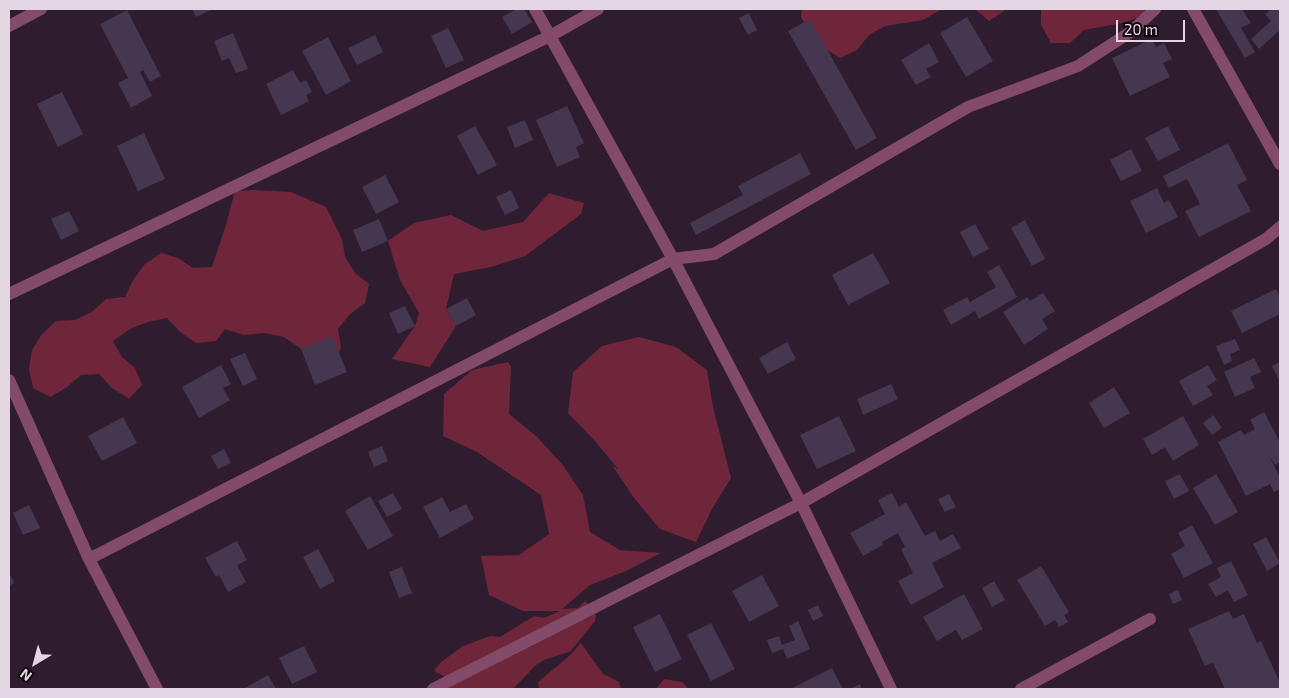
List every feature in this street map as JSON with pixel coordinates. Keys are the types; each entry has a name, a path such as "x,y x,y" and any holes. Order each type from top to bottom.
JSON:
{"street":[{"path":"9,26 41,9"},
{"path":"535,9 673,259 801,503 892,689"},
{"path":"9,294 550,36 598,9"},
{"path":"89,559 673,259 714,254 968,107 1078,66 1132,31 1155,9"},
{"path":"1193,9 1280,164"},
{"path":"433,689 801,503 1266,239 1280,227"},
{"path":"9,380 89,559 157,689"},
{"path":"1021,689 1150,619"}],"shaded area":[{"path":"802,9 942,9 923,20 885,26 869,35 857,50 840,58 824,48 810,35 801,17"},
{"path":"975,9 1003,9 1004,11 989,21"},
{"path":"1041,9 1145,9 1140,17 1122,23 1084,30 1070,43 1051,43 1041,25"},
{"path":"235,191 291,192 326,207 342,239 345,257 355,273 369,284 365,303 350,314 338,329 341,347 335,365 316,359 284,337 264,333 244,335 225,329 216,341 196,343 180,332 167,318 148,322 130,329 113,341 122,357 135,368 142,385 129,399 112,388 99,374 81,375 51,397 33,388 29,369 32,350 42,334 56,321 75,320 92,312 106,299 125,297 133,280 145,264 161,253 178,258 193,268 212,267"},
{"path":"549,193 584,203 581,214 525,256 491,267 454,274 446,309 456,326 430,367 392,359 415,326 419,313 400,280 388,241 414,223 451,215 483,231 523,222"},
{"path":"639,337 676,347 707,370 713,407 731,478 712,509 696,542 660,529 634,498 612,465 619,470 568,413 573,372 602,346"},
{"path":"508,362 511,367 509,414 536,436 562,464 583,495 590,532 620,550 661,553 626,571 590,585 562,609 578,608 585,601 592,607 596,616 595,621 571,651 544,660 536,665 513,689 446,689 444,676 434,671 440,663 463,646 490,636 500,637 534,616 544,618 560,611 523,611 489,595 481,556 519,555 549,534 541,495 477,452 443,436 444,394 472,370"},
{"path":"581,643 603,674 619,682 621,689 539,689 538,682 568,657"},
{"path":"664,679 682,682 689,689 656,689"}],"building":[{"path":"192,9 213,9 196,17"},
{"path":"516,9 524,9 532,22 512,34 502,17"},
{"path":"1216,9 1242,9 1251,23 1241,28 1255,52 1245,58"},
{"path":"1271,9 1280,9 1280,30 1259,49 1251,39 1271,21 1265,14"},
{"path":"127,10 161,76 150,82 143,70 140,72 152,96 131,108 118,83 128,78 100,24"},
{"path":"749,13 757,30 748,35 739,18"},
{"path":"967,17 993,61 966,77 940,33"},
{"path":"810,19 877,138 856,150 788,31"},
{"path":"448,28 464,60 446,68 431,36"},
{"path":"233,33 248,69 236,73 229,58 222,61 214,41"},
{"path":"375,35 383,52 357,65 348,48"},
{"path":"328,37 351,81 326,95 302,51"},
{"path":"1152,39 1156,47 1164,43 1172,59 1163,63 1170,77 1130,96 1112,58"},
{"path":"929,43 939,62 926,69 931,77 916,85 901,60"},
{"path":"293,70 300,83 306,80 312,92 306,95 309,101 281,115 266,84"},
{"path":"62,92 83,134 58,147 37,104"},
{"path":"567,106 584,143 576,147 580,157 557,167 536,120"},
{"path":"525,120 533,140 515,148 507,127"},
{"path":"475,126 497,165 478,175 457,136"},
{"path":"1168,126 1180,150 1158,161 1145,138"},
{"path":"144,133 165,179 138,191 117,146"},
{"path":"1228,143 1247,180 1237,185 1251,211 1199,237 1185,211 1200,204 1187,179 1169,188 1163,176"},
{"path":"1131,149 1142,171 1121,181 1110,160"},
{"path":"800,153 811,174 696,235 690,223 743,195 738,186"},
{"path":"385,175 399,202 376,214 362,187"},
{"path":"1157,188 1164,203 1169,200 1178,217 1146,233 1130,201"},
{"path":"511,190 519,208 505,215 496,197"},
{"path":"69,211 79,231 61,240 51,219"},
{"path":"379,219 388,241 362,252 353,230"},
{"path":"1025,220 1045,259 1032,266 1011,228"},
{"path":"975,224 989,249 973,257 960,232"},
{"path":"873,253 890,283 848,305 832,275"},
{"path":"999,265 1017,297 979,319 975,311 951,325 943,310 967,297 970,302 996,287 987,272"},
{"path":"1276,289 1280,297 1280,314 1242,333 1231,311"},
{"path":"1043,293 1055,311 1042,319 1048,329 1024,345 1003,312 1027,297 1030,301"},
{"path":"467,298 476,315 456,326 446,309"},
{"path":"405,306 415,326 398,334 389,313"},
{"path":"332,336 347,372 315,385 301,349"},
{"path":"1235,339 1240,350 1230,354 1232,361 1224,365 1216,346"},
{"path":"787,342 796,359 768,374 759,358"},
{"path":"245,353 257,379 243,386 230,359"},
{"path":"1254,358 1261,372 1250,377 1255,388 1235,397 1224,372"},
{"path":"1280,362 1280,383 1272,366"},
{"path":"221,365 231,384 223,388 230,400 199,418 182,387"},
{"path":"1208,365 1217,380 1207,386 1213,395 1193,406 1179,381"},
{"path":"891,384 898,399 863,415 857,399"},
{"path":"1114,387 1130,413 1104,428 1089,403"},
{"path":"1264,412 1280,442 1280,462 1275,465 1269,456 1280,477 1280,489 1274,492 1270,484 1246,496 1218,442 1241,430 1244,435 1255,429 1250,420"},
{"path":"1213,415 1222,428 1212,435 1203,423"},
{"path":"839,416 856,451 817,469 800,435"},
{"path":"1183,416 1199,445 1173,461 1165,447 1152,455 1143,439"},
{"path":"123,417 137,443 102,461 88,436"},
{"path":"382,446 388,461 374,467 368,452"},
{"path":"224,449 231,463 218,469 211,456"},
{"path":"1180,474 1189,491 1174,499 1165,481"},
{"path":"1216,474 1238,512 1215,525 1193,488"},
{"path":"393,493 402,509 387,517 378,501"},
{"path":"892,493 899,507 906,502 925,536 935,531 940,541 953,534 961,548 932,563 944,587 911,605 898,581 913,573 901,549 905,547 898,533 882,542 883,545 863,556 850,533 885,514 878,500"},
{"path":"949,494 956,507 945,512 938,499"},
{"path":"370,496 393,536 368,550 345,511"},
{"path":"442,497 450,512 466,504 474,519 440,538 423,507"},
{"path":"29,505 40,528 23,535 13,513"},
{"path":"1192,525 1213,563 1184,578 1171,554 1185,546 1178,533"},
{"path":"1266,537 1280,563 1267,571 1253,544"},
{"path":"237,541 247,560 237,565 246,582 228,592 219,575 216,577 205,558"},
{"path":"318,549 335,581 320,589 303,557"},
{"path":"1231,561 1248,595 1234,602 1228,590 1216,597 1208,584 1221,577 1217,568"},
{"path":"1041,566 1069,612 1064,615 1068,622 1059,627 1055,620 1045,626 1017,580"},
{"path":"402,567 412,593 399,598 389,572"},
{"path":"9,572 14,583 9,586"},
{"path":"762,575 779,606 749,622 732,591"},
{"path":"994,581 1005,600 992,607 982,588"},
{"path":"1178,590 1182,600 1173,604 1169,594"},
{"path":"964,594 983,629 962,640 956,630 937,641 923,617"},
{"path":"818,605 823,616 813,621 808,610"},
{"path":"1229,611 1233,619 1244,614 1257,643 1261,641 1280,683 1280,689 1225,689 1213,663 1205,666 1188,629"},
{"path":"660,614 682,659 655,672 633,627"},
{"path":"798,621 810,649 787,659 783,649 772,653 767,640 779,636 782,645 795,640 789,626"},
{"path":"711,623 735,669 711,681 687,635"},
{"path":"304,646 317,672 292,684 279,658"},
{"path":"832,668 843,689 791,689 808,680"},
{"path":"268,675 276,689 243,689"},
{"path":"860,684 862,689 850,689"}]}
